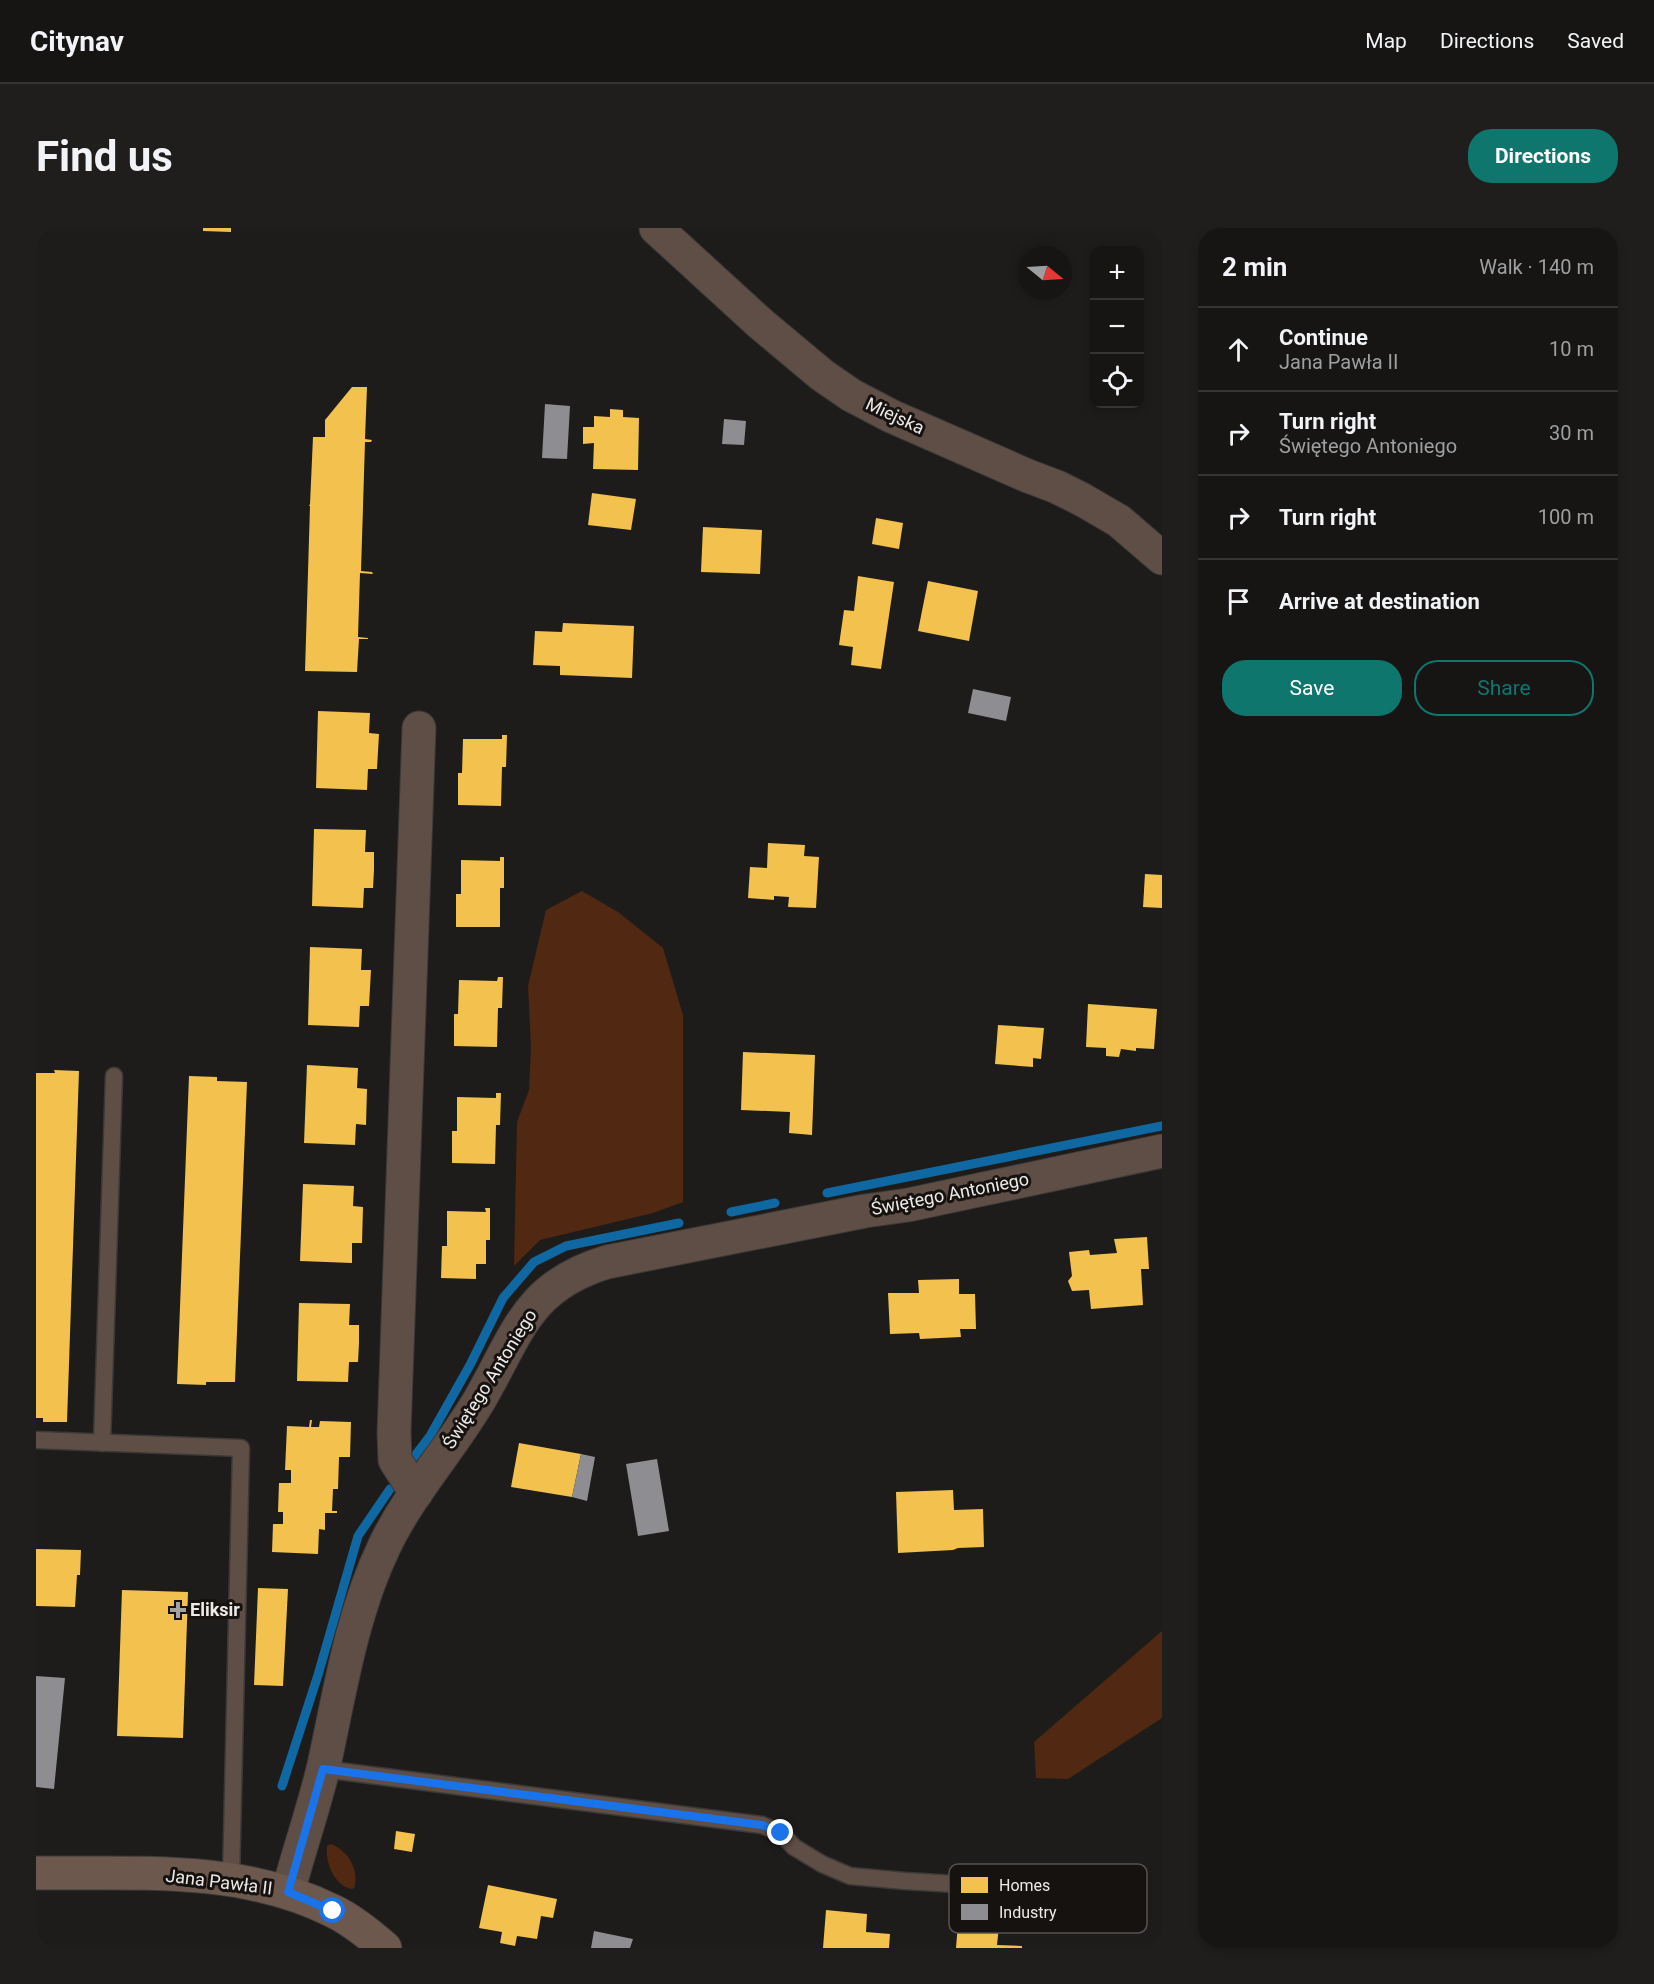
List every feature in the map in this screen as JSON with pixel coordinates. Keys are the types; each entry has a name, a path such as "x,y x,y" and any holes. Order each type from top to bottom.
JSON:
{"street":[{"name":"Miejska","path":"656,228 761,324 822,375 851,395 891,416 1083,500 1119,521 1162,558"},
{"path":"416,1493 395,1460 394,1432 419,728"},
{"name":"Świętego Antoniego","path":"288,1892 323,1769 347,1654 384,1547 416,1493 480,1399 514,1335 532,1307 548,1291 585,1268 607,1262 690,1244 908,1205 1162,1151"},
{"name":"Jana Pawła II","path":"36,1873 170,1874 264,1885 288,1892 333,1911 364,1930 385,1948"}],"lane":[{"path":"102,1443 114,1076"},
{"path":"36,1440 242,1448 231,1880"},
{"path":"323,1769 762,1825 781,1833 794,1847 822,1864 850,1876 949,1884"}],"shaded area":[{"path":"582,891 618,912 663,948 683,1015 683,1202 653,1213 540,1240 514,1266 517,1122 529,1090 531,1047 528,986 546,910"},
{"path":"1162,1631 1162,1718 1068,1779 1036,1778 1034,1742"},
{"path":"330,1844 342,1850 351,1861 355,1874 354,1888 340,1883 332,1872 327,1852 327,1846"}],"building: Homes":[{"path":"203,228 231,228 231,232 203,231"},
{"path":"352,387 367,387 365,439 372,440 365,442 361,571 373,574 360,573 358,637 368,639 359,639 357,672 305,671 313,437 325,437 325,420"},
{"path":"610,409 623,410 623,417 639,418 638,470 593,469 594,443 583,444 583,427 594,427 594,416 610,417"},
{"path":"592,493 636,499 631,530 588,525"},
{"path":"876,518 903,523 899,549 872,544"},
{"path":"703,527 762,530 760,574 701,572"},
{"path":"858,576 894,582 881,669 851,665 853,647 839,645 844,610 854,611"},
{"path":"928,581 978,591 969,641 918,631"},
{"path":"563,623 634,626 632,678 560,675 560,666 533,665 535,631 562,632"},
{"path":"318,711 370,713 369,733 379,734 377,769 368,769 367,790 316,788"},
{"path":"502,735 507,735 506,767 502,767 501,806 458,805 458,773 462,773 463,739 502,739"},
{"path":"314,829 366,830 365,852 374,852 374,870 373,888 364,888 363,908 312,906"},
{"path":"768,843 805,845 804,856 819,857 816,908 788,907 789,897 774,896 774,900 748,898 750,867 767,868"},
{"path":"500,857 504,857 504,888 500,888 500,927 456,927 456,894 461,894 461,860 500,861"},
{"path":"1145,874 1162,875 1162,908 1143,907"},
{"path":"310,947 362,949 361,970 371,970 369,1006 360,1006 359,1027 308,1025"},
{"path":"498,977 503,977 502,1008 498,1008 497,1047 454,1046 454,1014 458,1014 459,980 497,981"},
{"path":"1088,1004 1157,1009 1154,1049 1136,1048 1136,1051 1121,1049 1119,1057 1106,1056 1106,1048 1086,1047"},
{"path":"998,1025 1044,1028 1041,1059 1033,1058 1033,1067 995,1064"},
{"path":"743,1052 815,1055 812,1135 789,1133 790,1112 741,1110"},
{"path":"307,1065 358,1068 357,1088 367,1089 366,1125 356,1124 355,1145 304,1143"},
{"path":"54,1070 79,1071 67,1422 43,1422 43,1418 36,1418 36,1073 55,1073"},
{"path":"189,1076 217,1077 217,1081 247,1082 235,1382 206,1382 206,1385 177,1384"},
{"path":"496,1093 501,1093 500,1125 496,1125 495,1164 452,1163 452,1131 457,1131 457,1097 496,1098"},
{"path":"303,1184 354,1186 353,1206 363,1207 362,1243 352,1243 352,1263 300,1261"},
{"path":"485,1208 490,1208 490,1240 486,1240 486,1264 476,1264 476,1279 441,1278 442,1246 447,1246 447,1211 486,1212"},
{"path":"1147,1237 1149,1269 1141,1269 1143,1305 1091,1309 1089,1290 1072,1291 1068,1281 1072,1276 1069,1252 1089,1250 1090,1255 1117,1253 1114,1239"},
{"path":"959,1279 959,1294 975,1294 976,1329 960,1329 961,1337 920,1339 919,1333 890,1334 888,1293 919,1293 918,1280"},
{"path":"299,1303 350,1304 349,1325 359,1325 359,1343 358,1362 349,1362 348,1382 297,1381"},
{"path":"310,1420 312,1420 311,1427 319,1427 320,1421 351,1422 350,1457 339,1457 338,1489 333,1489 332,1511 337,1511 337,1513 325,1513 325,1530 319,1529 318,1554 272,1552 273,1524 283,1524 283,1512 278,1512 279,1483 291,1483 291,1470 285,1470 287,1426 309,1427"},
{"path":"519,1443 581,1454 572,1497 511,1487"},
{"path":"953,1490 954,1510 983,1509 984,1547 898,1553 896,1492"},
{"path":"36,1549 81,1550 75,1607 36,1606"},
{"path":"258,1588 288,1589 283,1686 254,1685"},
{"path":"122,1590 188,1592 183,1738 117,1736"},
{"path":"396,1831 415,1834 412,1852 394,1849"},
{"path":"488,1885 557,1899 553,1918 541,1916 537,1939 517,1936 515,1946 500,1943 502,1932 479,1928"},
{"path":"826,1910 867,1914 866,1932 890,1934 889,1948 823,1948"},
{"path":"957,1933 998,1933 997,1945 1022,1946 1022,1948 956,1948"}],"building: Industry":[{"path":"545,404 570,406 567,459 542,458"},
{"path":"724,419 746,421 744,445 722,444"},
{"path":"973,689 1011,697 1006,721 968,713"},
{"path":"581,1454 595,1457 587,1501 572,1497"},
{"path":"657,1459 669,1531 638,1536 626,1464"},
{"path":"36,1676 65,1678 54,1789 36,1787"},
{"path":"594,1931 633,1939 630,1948 591,1948"}],"waterway":[{"path":"827,1193 1162,1126"},
{"path":"731,1212 775,1203"},
{"path":"414,1457 430,1436 470,1365 503,1298 534,1262 566,1246 679,1223"},
{"path":"282,1786 318,1675 358,1536 390,1489"}],"place":[{"name":"Eliksir","path":"178,1610"}],"route":[{"path":"333,1911 288,1892 323,1769 762,1825 781,1833"}]}
